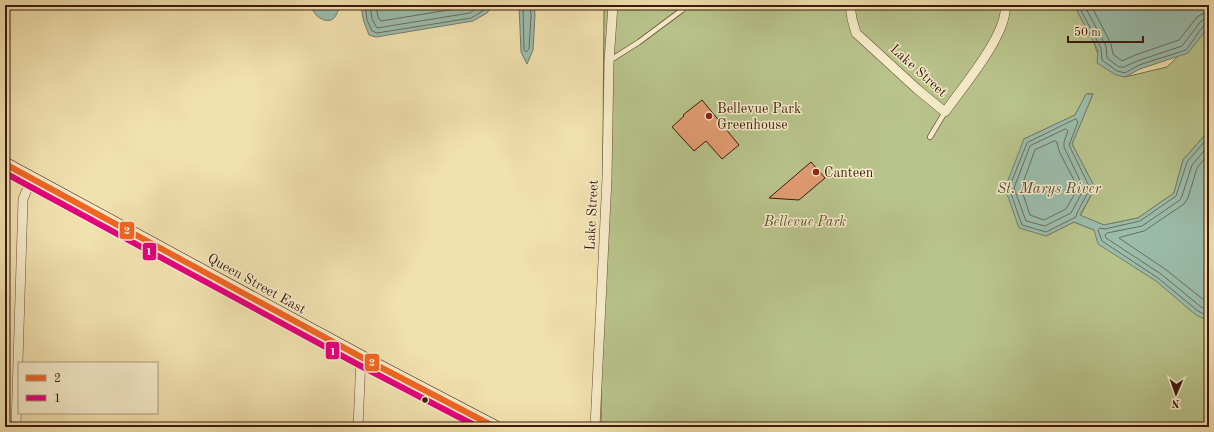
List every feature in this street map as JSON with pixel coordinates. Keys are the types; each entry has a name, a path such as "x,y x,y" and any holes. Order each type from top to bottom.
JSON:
{"main road":[{"name":"Queen Street East","path":"5,164 361,358 495,427"}],"street":[{"name":"Lake Street","path":"595,427 607,178 609,61 613,5"},
{"name":"Lake Street","path":"850,5 856,33 917,89 945,112 982,60 1001,28 1006,12 1005,5"},
{"path":"18,362 23,200 32,178"},
{"path":"358,427 361,358"},
{"path":"16,427 18,362"}],"lane":[{"path":"609,61 639,42 682,10 686,5"},
{"path":"930,136 945,112"}],"green space":[{"name":"Bellevue Park","path":"604,5 1074,5 1092,38 1102,65 1125,77 1167,67 1209,26 1209,137 1205,135 1183,160 1174,193 1138,218 1104,225 1080,216 1095,188 1072,144 1093,94 1087,94 1075,115 1024,139 1046,236 1074,222 1094,230 1209,314 1209,427 601,427"}],"water":[{"path":"311,5 338,5 339,9 336,16 328,21 318,17 313,11"},
{"path":"362,5 493,5 487,13 473,21 376,37 369,35 363,17"},
{"path":"519,5 534,5 535,15 533,50 527,64 521,52"},
{"path":"1074,5 1209,5 1209,26 1188,53 1140,69 1125,77 1116,75 1097,63 1098,50"},
{"name":"St. Marys River","path":"1086,94 1093,94 1072,144 1095,188 1080,215 1104,225 1138,218 1174,193 1183,160 1205,135 1209,137 1209,321 1196,315 1156,281 1098,244 1094,230 1074,222 1046,236 1019,228 1005,188 1024,139 1075,115"}],"building":[{"path":"702,100 739,145 722,159 706,141 694,151 672,127 684,116 683,115"},
{"path":"811,162 825,178 799,200 769,198"}],"transit line":[{"name":"2","path":"5,164 361,357 495,427"},
{"name":"1","path":"5,173 357,364 478,427"}],"place":[{"name":"Bellevue Park Greenhouse","path":"709,116"},
{"name":"Canteen","path":"816,172"}]}
